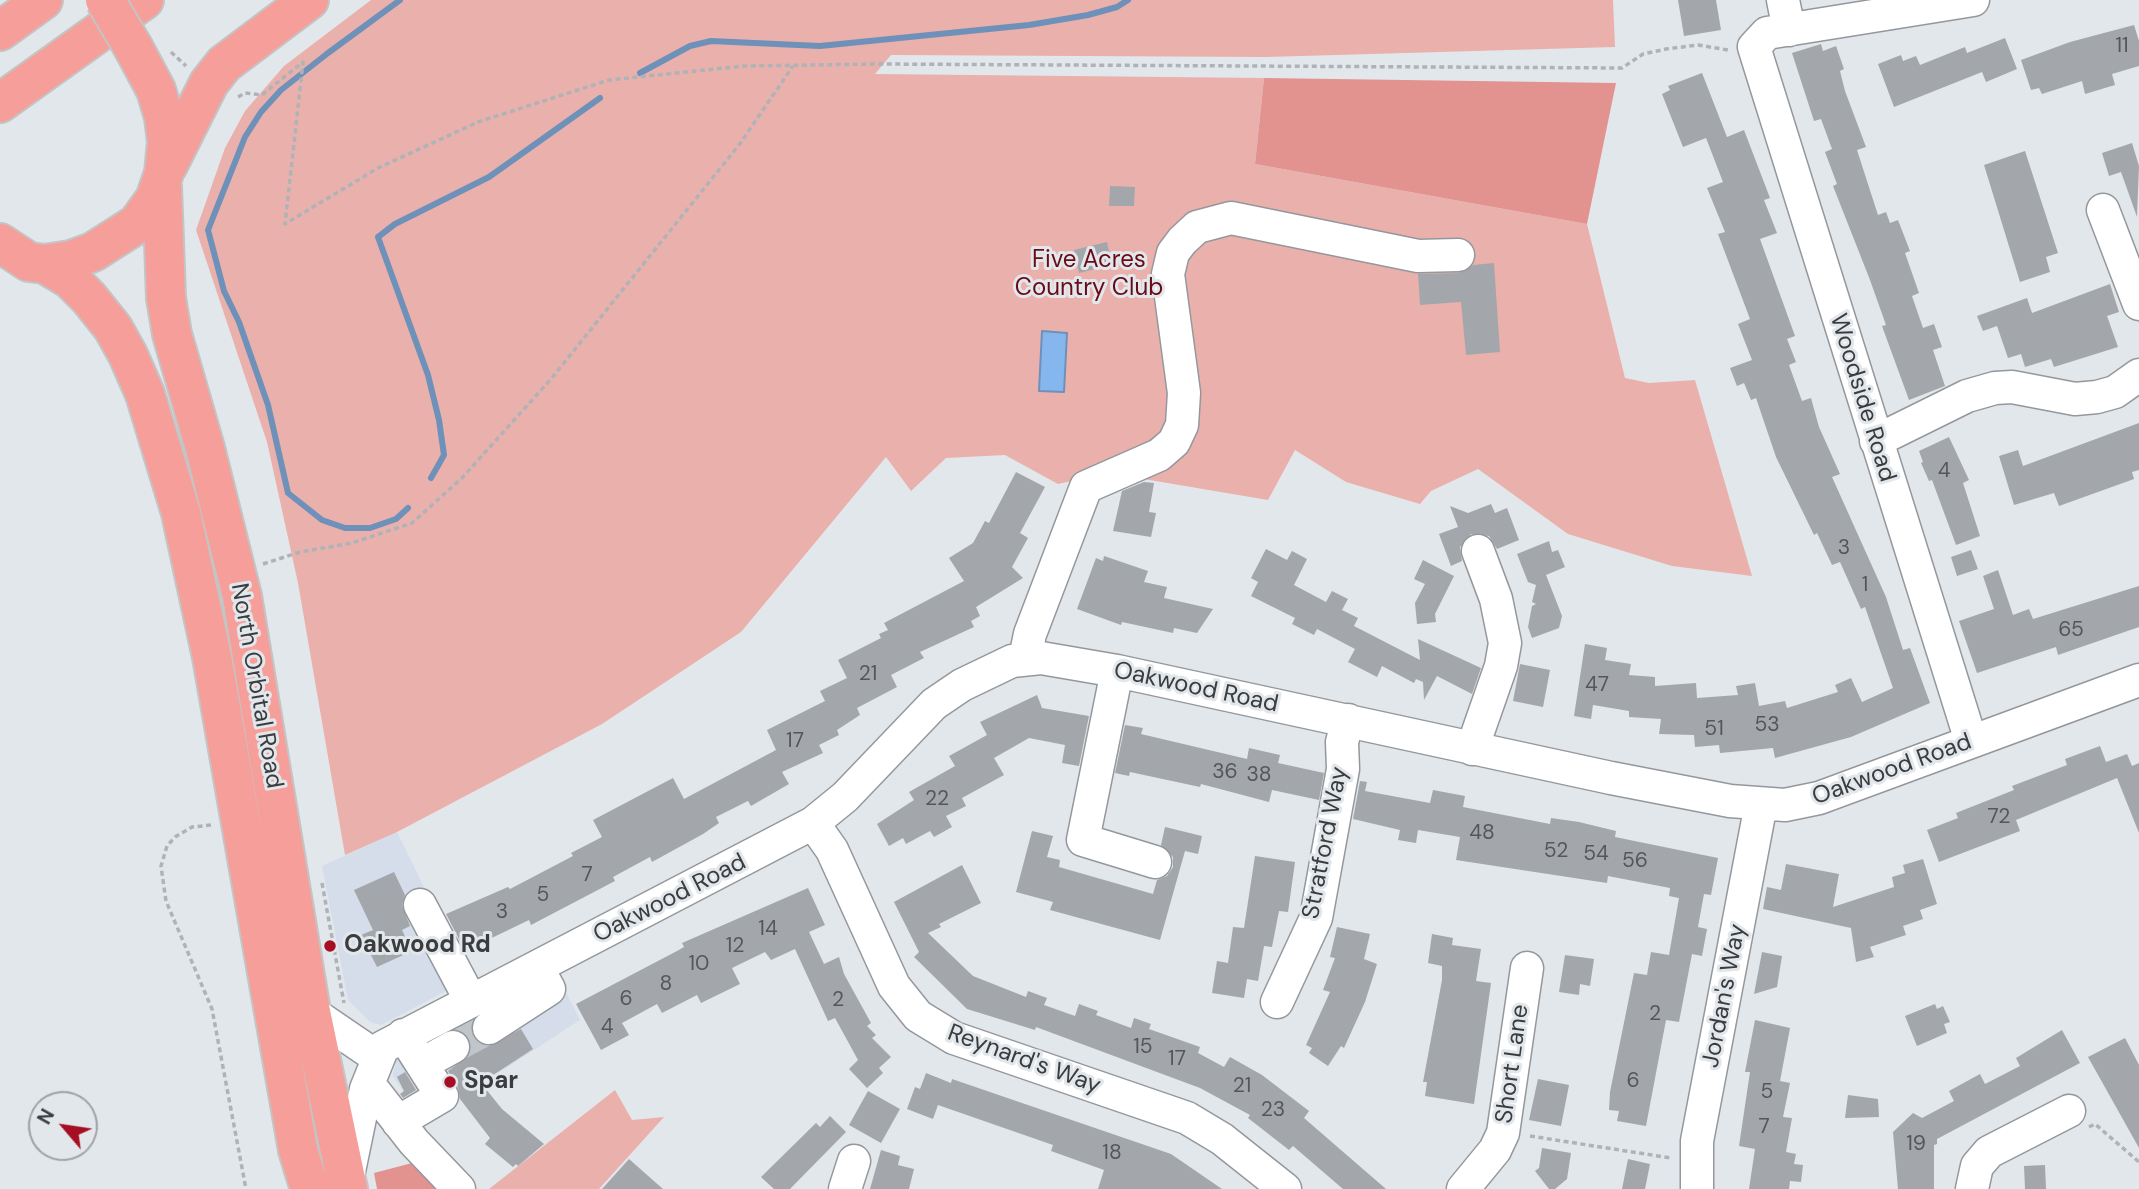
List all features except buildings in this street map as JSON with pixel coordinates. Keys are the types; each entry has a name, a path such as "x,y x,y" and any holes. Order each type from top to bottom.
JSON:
{"highway":[{"path":"0,31 43,0"},
{"name":"North Orbital Road","path":"105,0 156,90 164,117 167,142 163,179 166,298 172,334 205,448 242,596 311,1012 335,1187"},
{"path":"0,103 144,0"},
{"path":"18,259 93,252 137,224 163,179 184,128 224,65 309,0"},
{"name":"North Orbital Road","path":"18,259 70,279 113,328 145,394 181,513 212,657 298,1150 335,1187"}],"street":[{"path":"1754,55 1758,39 1786,15 1973,0"},
{"name":"Woodside Road","path":"1754,55 1971,741"},
{"path":"2103,210 2139,304"},
{"path":"1025,658 1030,634 1086,487 1159,455 1174,442 1182,425 1184,393 1167,274 1173,253 1197,227 1231,218 1418,257 1458,255"},
{"path":"1876,441 1967,396 1995,388 2012,387 2075,399 2097,397 2115,393 2139,374"},
{"path":"1472,749 1501,666 1505,643 1496,598 1478,551"},
{"name":"Oakwood Road","path":"377,1057 383,1047 403,1035 813,823 845,797 934,704 994,668 1025,658 1041,658 1117,671 1472,749 1717,799 1785,805 1819,798 1971,741 2137,686"},
{"path":"1117,671 1083,840 1155,862"},
{"name":"Stratford Way","path":"1277,1002 1316,918 1343,769 1342,742 1348,720"},
{"name":"Jordan's Way","path":"1696,1175 1761,804"},
{"name":"Reynard's Way","path":"813,823 832,850 894,986 903,1001 933,1027 954,1038 1187,1118 1222,1139 1284,1189"},
{"path":"419,905 471,1001"},
{"path":"489,1028 550,989 537,967"},
{"name":"Short Lane","path":"1463,1189 1495,1150 1503,1133 1527,968"},
{"path":"311,1012 377,1057 335,1187"},
{"path":"398,1122 442,1096 403,1035"},
{"path":"422,1064 453,1047"},
{"path":"366,1088 374,1092 459,1189"},
{"path":"1972,1189 1977,1166 1989,1152 2068,1111"}],"path":[{"path":"236,98 245,93 262,95 303,62 285,224 378,168 478,122 609,80 744,66 793,65 1622,68 1643,54 1698,45 1754,55"},
{"path":"258,566 300,552 352,543 412,523 462,478 560,368 739,145 793,65"},
{"path":"241,822 192,827 167,846 161,866 166,901 212,1009 246,1189"},
{"path":"2068,1111 2080,1132 2095,1124 2139,1162"},
{"path":"1503,1133 1696,1175"}],"shaded area":[{"path":"1264,78 1616,83 1587,224 1255,164"},
{"path":"397,832 469,979 381,1025 370,1022 348,1000 322,866"},
{"path":"557,974 580,1020 423,1122 393,1076 396,1059"},
{"path":"412,1163 436,1189 377,1189 374,1173"}],"green space":[{"name":"Five Acres Country Club","path":"371,0 1613,0 1615,47 1266,57 891,55 875,74 1264,78 1255,164 1587,224 1625,378 1649,383 1695,380 1752,576 1672,566 1568,534 1478,469 1431,491 1420,504 1346,482 1295,450 1268,500 1108,473 1058,484 1005,455 946,458 911,491 886,457 741,632 602,724 397,832 345,855 298,583 267,442 196,230 225,148 245,111 284,66"},
{"path":"615,1090 632,1120 664,1117 599,1189 489,1189"}],"water":[{"path":"1042,331 1067,333 1064,392 1039,391"}],"waterway":[{"path":"400,0 281,90 261,112 245,137 208,230 224,291 239,322 268,405 288,493 322,520 345,528 370,528 396,519 408,508"},
{"path":"640,73 690,46 711,41 820,46 1029,25 1088,15 1117,7 1128,0"},
{"path":"431,478 444,455 439,420 428,375 378,237 395,224 489,177 600,98"}],"tunnel":[{"path":"453,1047 489,1028"}],"place":[{"name":"Oakwood Rd","path":"330,946"},
{"name":"Spar","path":"450,1082"}]}
